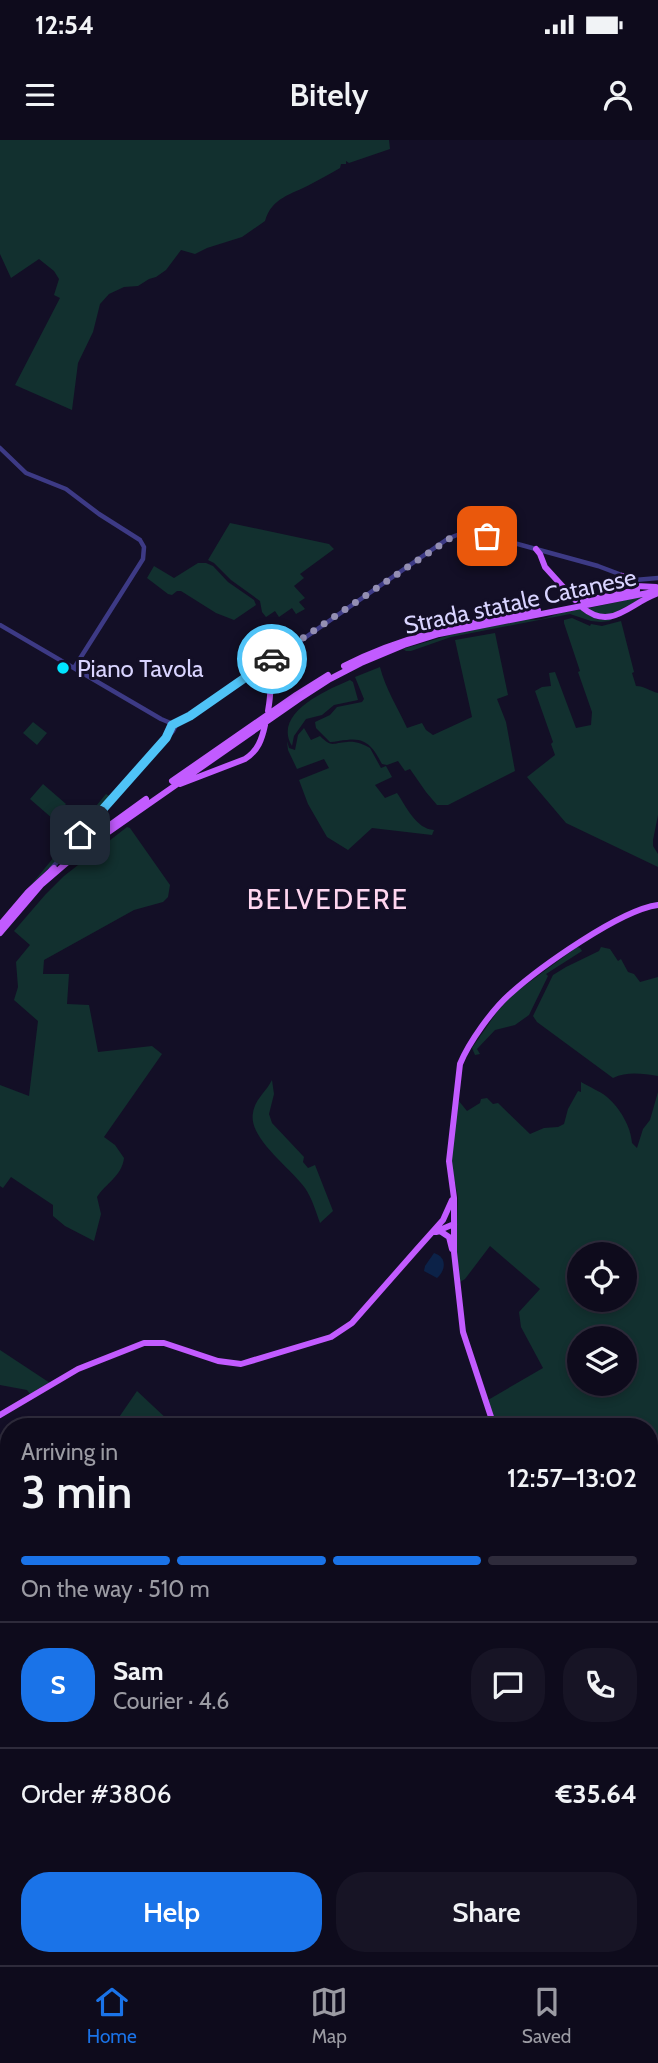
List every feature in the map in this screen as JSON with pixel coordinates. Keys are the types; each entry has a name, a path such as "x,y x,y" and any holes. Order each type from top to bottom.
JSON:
{"main road":[{"path":"536,549 550,573 575,600"},
{"path":"543,562 548,553"},
{"path":"622,576 636,586 658,589"},
{"path":"583,608 597,618 609,618 658,589"},
{"name":"Strada statale Catanese","path":"248,731 335,671 403,640 457,626 658,589"},
{"path":"265,665 270,674 268,711"},
{"path":"148,802 158,800 181,784 252,755 260,742 265,724"},
{"path":"0,933 55,872 91,843 248,731"},
{"path":"0,925 47,874 94,835 248,731"},
{"path":"491,1418 464,1332 454,1252 453,1191 449,1160 458,1072 468,1050 509,994 574,946 637,911 658,905"},
{"path":"0,1415 79,1369 151,1342 170,1344 218,1361 241,1364 331,1337 352,1323 443,1220 453,1191"},
{"path":"443,1220 454,1224"},
{"path":"418,1248 440,1228 454,1224"},
{"path":"434,1233 440,1231 446,1235 454,1252"}],"street":[{"path":"0,448 26,473 66,489 140,540 144,547 143,559 74,668"},
{"path":"47,874 172,728 452,537 465,533 485,535 598,566 639,581 658,578"},
{"path":"0,625 162,719 172,728"}],"green space":[{"path":"0,140 389,140 390,149 349,163 346,161 340,168 283,198 272,207 265,221 242,237 195,254 181,250 166,270 156,277 138,286 124,287 109,294 100,304 93,332 78,363 72,410 15,385 60,298 54,295 59,279 54,271 39,259 11,278 0,254"},
{"path":"230,523 329,544 334,549 300,574 304,578 294,586 305,598 299,602 305,609 296,614 292,608 279,617 275,611 266,617 260,601 208,560"},
{"path":"198,563 213,566 228,582 254,600 256,605 234,620 216,613 181,591 168,594 147,578 154,566 174,578"},
{"path":"649,595 606,617 585,609"},
{"path":"581,609 603,620 625,611 609,621 591,621 570,614 451,637 411,651 403,649 450,635 527,619 542,619"},
{"path":"572,618 590,626 621,621 636,686 658,693 658,815 653,846 658,854 658,867 566,823 527,777 555,755 535,691 551,686 549,673 555,672 576,728 591,725 592,712 564,623 564,620"},
{"path":"495,633 508,695 497,699 506,722 515,771 448,805 437,805 410,769 405,771 398,761 382,764 365,742 330,742 316,728 315,722 330,715 337,707 362,702 364,699 355,677 380,667 407,728 422,723 433,735 472,717 455,640"},
{"path":"350,680 358,700 334,705 322,715 306,719 294,736 292,746 288,734 289,723 295,713 316,697"},
{"path":"33,722 47,733 37,745 23,733"},
{"path":"304,728 311,740 320,736 330,743 353,742 370,748 381,768 386,766 392,777 375,785 385,798 397,793 422,826 434,830 432,835 372,828 348,850 327,837 308,804 299,780 329,768 324,759 297,769 288,750 287,741 289,748 295,750 298,735"},
{"path":"43,784 66,804 53,819 30,799"},
{"path":"106,794 111,797 54,863 31,885"},
{"path":"127,827 170,885 168,897 163,902 134,910 44,960 43,974 69,974 67,1004 89,1005 98,1052 152,1046 162,1054 104,1137 115,1145 124,1158 117,1175 97,1197 101,1214 94,1241 65,1226 53,1216 53,1205 11,1177 3,1188 0,1186 0,1085 29,1096 38,1021 14,1000 18,987 16,962 30,945 14,931 64,876"},
{"path":"577,947 582,951 546,974 548,976 529,1015 515,1025 495,1030 477,1049 480,1054 475,1055 472,1048 512,995"},
{"path":"601,947 610,949 618,961 621,959 628,972 634,974 640,982 658,977 658,1076 630,1074 613,1078 537,1022 533,1016 553,975 599,951"},
{"path":"272,1080 274,1094 269,1114 272,1123 304,1157 303,1162 308,1168 315,1165 333,1211 320,1223 305,1188 264,1142 253,1123 256,1104"},
{"path":"581,1082 601,1093 612,1101 624,1118 632,1143 637,1148 643,1129 650,1120 658,1092 658,1418 494,1418 488,1400 543,1368 521,1327 519,1312 540,1289 490,1246 460,1282 456,1250 458,1197 451,1163 458,1100 467,1111 480,1103 481,1099 487,1098 493,1104 498,1103 530,1134 564,1124 568,1109 578,1091 581,1092"},
{"path":"0,1350 50,1383 30,1394 27,1390 0,1385"},
{"path":"137,1391 166,1418 118,1418"}],"water":[{"path":"434,1253 441,1257 444,1264 437,1278 424,1271"}],"way so far":[{"path":"272,659 452,537 465,533 487,536"}],"place":[{"name":"Piano Tavola","path":"63,668"}],"district":[{"name":"BELVEDERE","path":"328,899"}],"route":[{"path":"80,835 166,738 169,727 190,716 272,659"}]}
